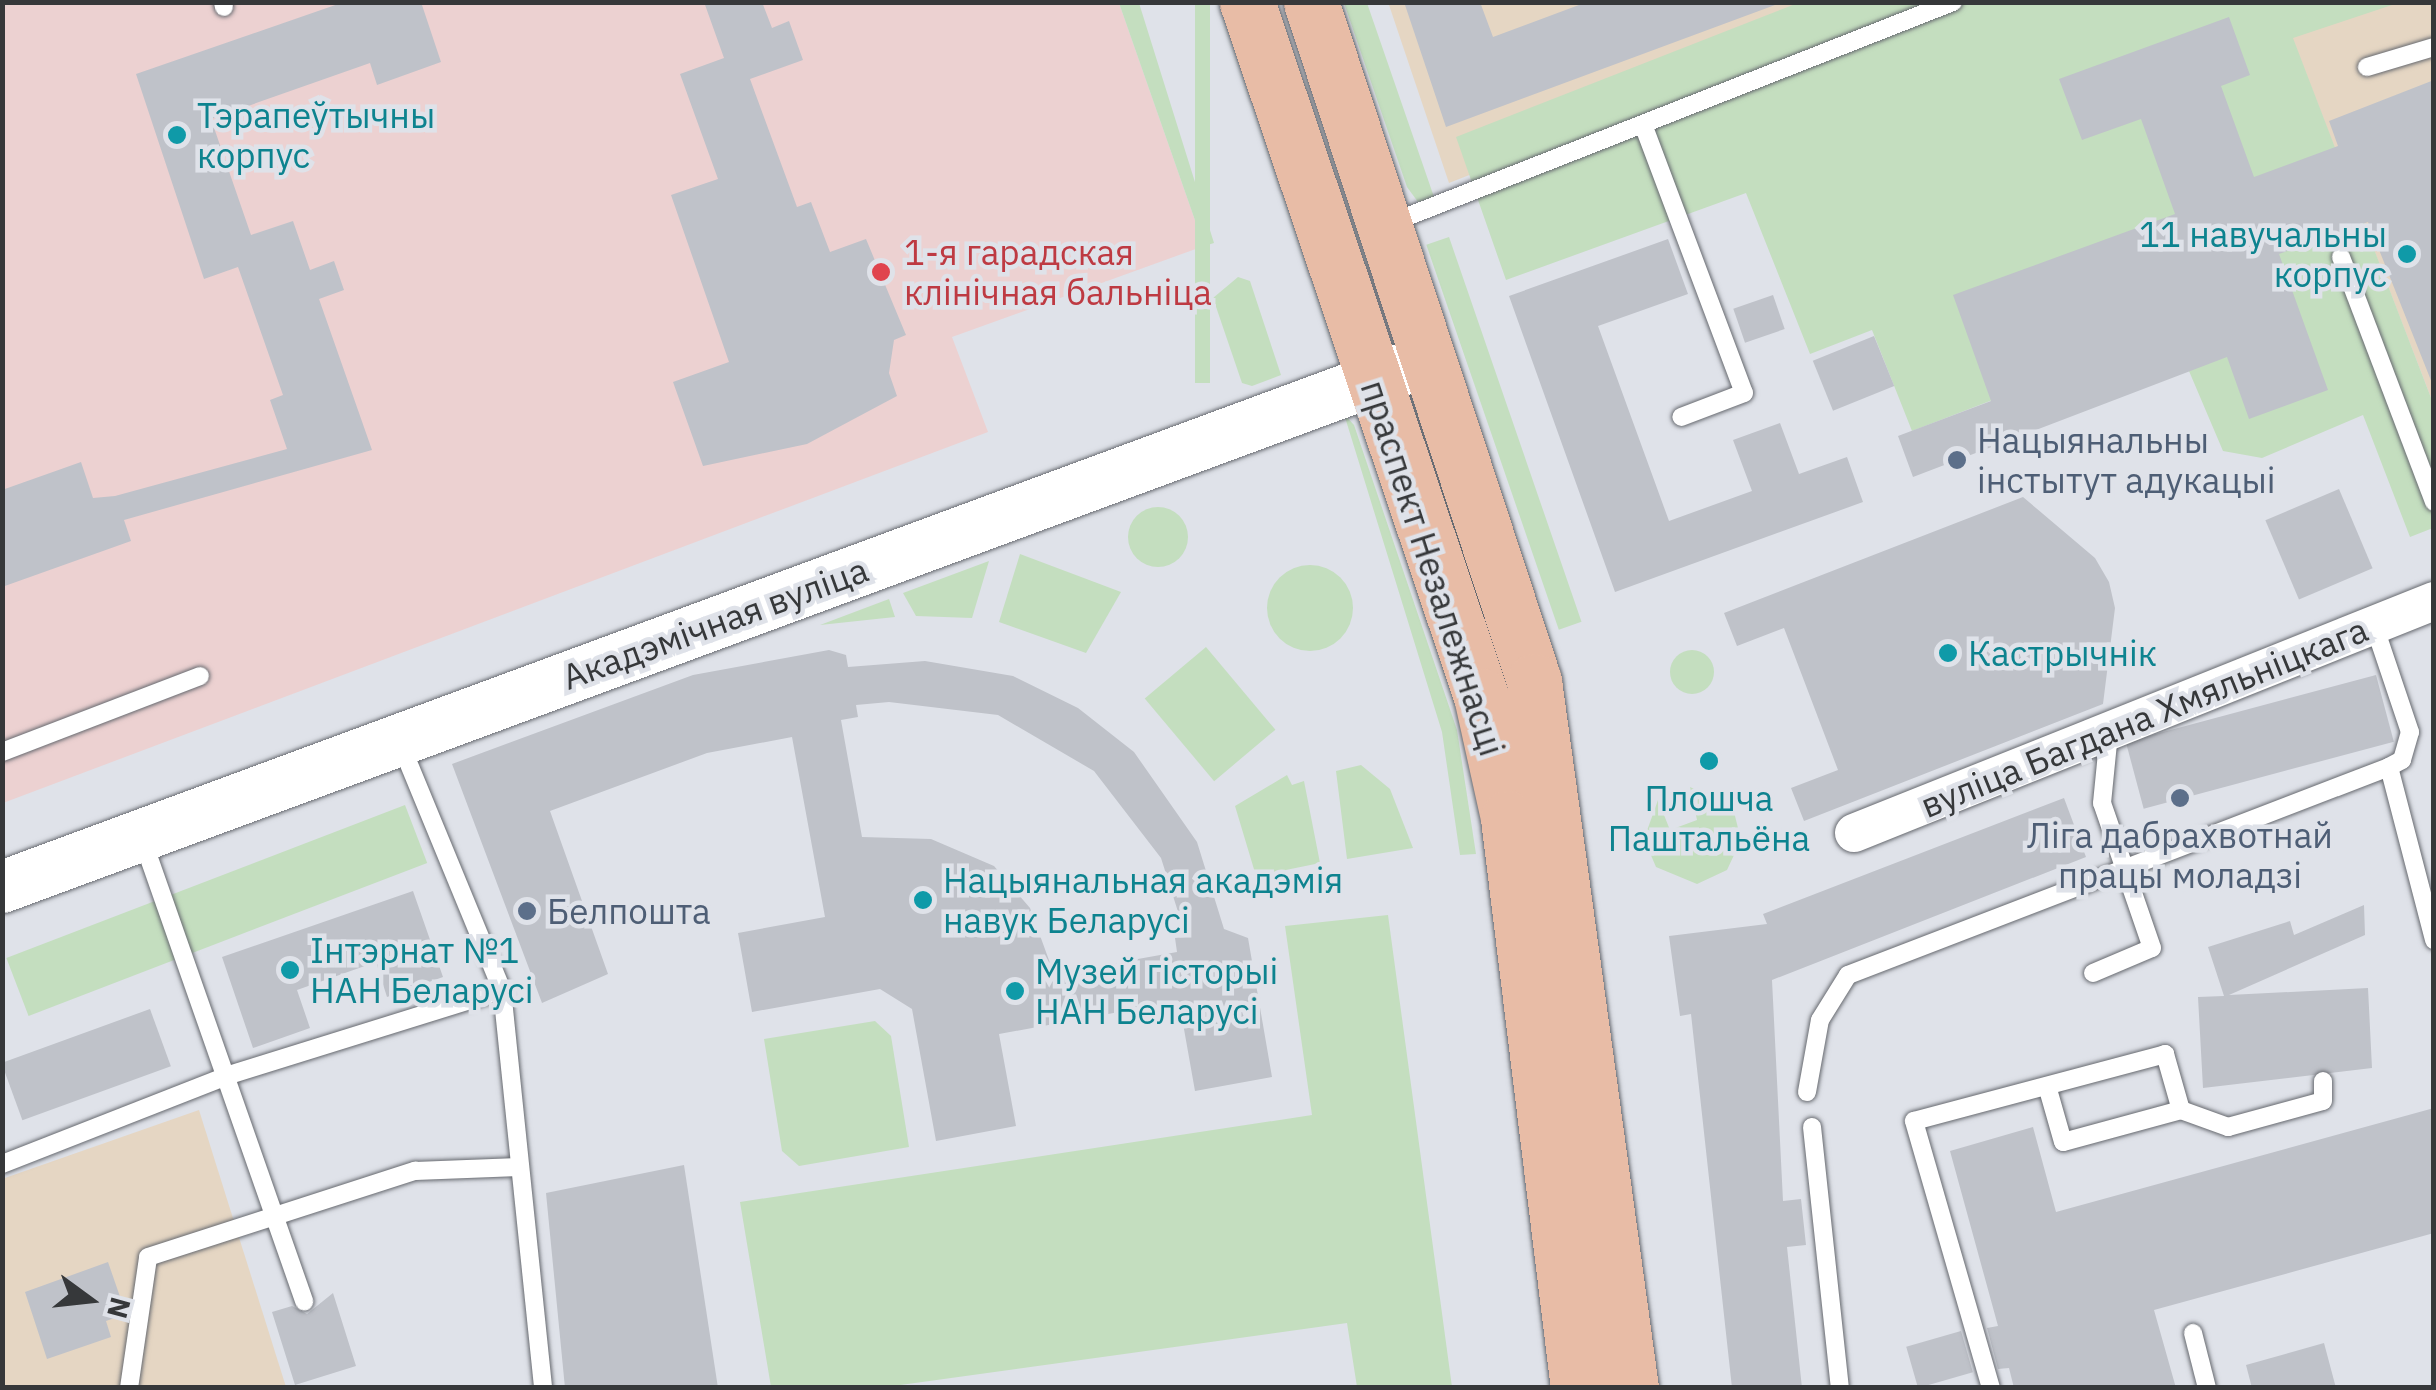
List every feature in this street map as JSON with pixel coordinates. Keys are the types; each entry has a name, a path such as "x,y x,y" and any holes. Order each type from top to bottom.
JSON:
{"main road":[{"name":"праспект Незалежнасці","path":"1247,2 1481,696 1508,818 1578,1388"},
{"name":"праспект Незалежнасці","path":"1311,2 1534,681 1555,786 1631,1388"}],"street":[{"name":"Акадэмічная вуліца","path":"2,887 1428,360"},
{"name":"вуліца Багдана Хмяльніцкага","path":"1854,833 2434,601"}],"lane":[{"path":"1385,225 1644,127 1954,2"},
{"path":"2367,68 2434,46"},
{"path":"1644,127 1744,393 1680,417"},
{"path":"2341,257 2434,502"},
{"path":"1807,1092 1820,1020 1848,975 2402,760 2410,732 2374,624"},
{"path":"2,752 200,676"},
{"path":"2093,973 2152,948 2102,804 2109,730"},
{"path":"399,740 502,990 543,1388"},
{"path":"2389,768 2434,940"},
{"path":"141,836 304,1302"},
{"path":"2,1164 226,1076 502,990"},
{"path":"1991,1388 1914,1121 2165,1054 2181,1110"},
{"path":"2047,1086 2062,1142 2181,1110 2228,1127 2323,1101 2323,1081"},
{"path":"1812,1127 1840,1388"},
{"path":"129,1388 148,1257 275,1211 415,1171 519,1167"},
{"path":"2193,1334 2208,1388"}],"shaded area":[{"path":"1388,2 1907,3 1449,183"},
{"path":"3,3 1119,3 1204,246 952,337 988,432 3,803"},
{"path":"2279,3 2433,3 2433,403 2364,224"},
{"path":"199,1110 286,1387 3,1387 2,1179"}],"green space":[{"path":"1119,3 1139,3 1214,243 1204,246"},
{"path":"1195,3 1210,3 1210,383 1195,383"},
{"path":"1344,3 1367,3 1434,197 1418,202 1407,187"},
{"path":"1798,3 2398,3 2293,38 2433,403 2433,528 2410,537 2363,415 2262,458 2223,451 2172,331 1912,431 1872,330 1810,354 1746,193 1506,280 1456,137"},
{"path":"1449,237 1582,622 1559,630 1426,245"},
{"path":"1238,277 1250,281 1281,375 1252,386 1242,383 1213,298"},
{"path":"1344,414 1354,425 1457,730 1476,854 1460,855 1442,732"},
{"path":"1158,507 1179,516 1188,537 1179,558 1158,567 1137,558 1128,537 1137,516"},
{"path":"1020,554 1121,592 1086,653 999,622"},
{"path":"989,561 972,618 916,616 903,593"},
{"path":"1310,565 1340,578 1353,608 1340,638 1310,651 1280,638 1267,608 1280,578"},
{"path":"889,599 895,617 820,625"},
{"path":"1206,647 1275,730 1214,781 1145,698"},
{"path":"1692,650 1708,656 1714,672 1708,688 1692,694 1676,688 1670,672 1676,656"},
{"path":"1361,765 1390,789 1413,848 1347,859 1336,771"},
{"path":"1287,775 1292,785 1304,781 1320,863 1256,876 1235,806"},
{"path":"1690,787 1733,808 1741,840 1727,870 1697,884 1656,867 1644,839 1658,800 1670,830 1697,820"},
{"path":"405,805 427,863 29,1016 6,958"},
{"path":"1388,915 1452,1387 1357,1387 1347,1323 886,1387 771,1387 740,1202 1312,1115 1285,926"},
{"path":"875,1021 891,1036 909,1147 799,1166 782,1151 764,1039"}],"building":[{"path":"344,2 421,2 441,62 377,85 370,63 211,119 251,235 293,221 310,270 334,261 344,290 319,299 372,450 124,520 131,541 2,587 2,490 81,462 93,498 115,496 287,449 270,400 283,395 238,267 204,279 136,74"},
{"path":"704,2 762,2 772,28 789,21 803,60 750,79 797,207 811,202 830,252 866,239 906,335 894,340 889,373 897,396 807,444 703,466 673,382 729,362 671,195 718,179 680,74 724,58"},
{"path":"1404,2 1480,2 1493,37 1587,2 1775,5 1446,127"},
{"path":"2229,17 2250,75 2221,86 2254,177 2338,146 2329,121 2434,80 2434,388 2368,222 2279,254 2328,390 2249,419 2227,357 1913,477 1898,436 1991,401 1953,295 2175,214 2141,119 2082,140 2059,79"},
{"path":"1668,239 1688,294 1598,326 1669,521 1752,491 1733,440 1780,423 1799,474 1847,457 1863,502 1615,592 1509,296"},
{"path":"1773,295 1785,329 1745,343 1733,309"},
{"path":"1874,336 1894,386 1833,411 1813,361"},
{"path":"2339,489 2373,568 2299,599 2265,520"},
{"name":"Кастрычнік","path":"2023,497 2095,558 2109,582 2115,608 2103,704 1804,821 1791,788 1838,770 1784,628 1737,646 1724,613"},
{"name":"Нацыянальная акадэмія навук Беларусі","path":"829,650 846,655 848,667 925,661 1013,676 1078,708 1134,752 1197,842 1224,929 1248,938 1272,1077 1195,1091 1179,1001 999,1034 1016,1126 936,1141 912,1009 880,989 752,1012 738,933 825,917 792,737 707,753 550,811 608,974 542,1003 452,764 693,675","holes":["889,702 998,715 1094,771 1161,858 1186,937 1175,938 1177,952 1054,974 1030,908 994,866 931,839 862,837 841,720 858,717 856,705"]},
{"path":"2376,675 2394,742 2144,809 2126,742"},
{"path":"2064,798 2086,857 1772,980 1783,1201 1801,1199 1806,1245 1787,1247 1802,1388 1732,1388 1691,1014 1680,1016 1669,936 1767,924 1763,914"},
{"name":"Інтэрнат №1 НАН Беларусі","path":"413,891 443,977 387,997 376,962 297,990 310,1028 253,1048 222,957"},
{"path":"2364,905 2365,935 2229,995 2368,988 2372,1068 2203,1088 2198,997 2224,996 2208,947 2290,921 2294,935"},
{"path":"150,1009 171,1066 22,1120 2,1063"},
{"path":"2434,1108 2434,1233 2154,1310 2176,1388 2014,1388 2009,1368 1998,1369 1987,1328 1998,1326 1950,1151 2033,1127 2056,1212"},
{"path":"684,1165 718,1388 565,1388 546,1193"},
{"path":"108,1262 126,1314 106,1321 111,1337 47,1359 25,1292"},
{"path":"333,1293 356,1366 295,1385 272,1312 292,1306 307,1314"},
{"path":"1961,1331 1973,1372 1918,1388 1906,1347"},
{"path":"2324,1343 2336,1388 2252,1388 2246,1365"}],"place":[{"name":"Тэрапеўтычны корпус","path":"177,135"},
{"name":"11 навучальны корпус","path":"2407,254"},
{"name":"1-я гарадская клінічная бальніца","path":"881,272"},
{"name":"Нацыянальны інстытут адукацыі","path":"1957,460"},
{"name":"Кастрычнік","path":"1948,653"},
{"name":"Плошча Паштальёна","path":"1709,761"},
{"name":"Ліга дабрахвотнай працы моладзі","path":"2180,798"},
{"name":"Нацыянальная акадэмія навук Беларусі","path":"923,900"},
{"name":"Белпошта","path":"527,911"},
{"name":"Інтэрнат №1 НАН Беларусі","path":"290,970"},
{"name":"Музей гісторыі НАН Беларусі","path":"1015,991"}]}
